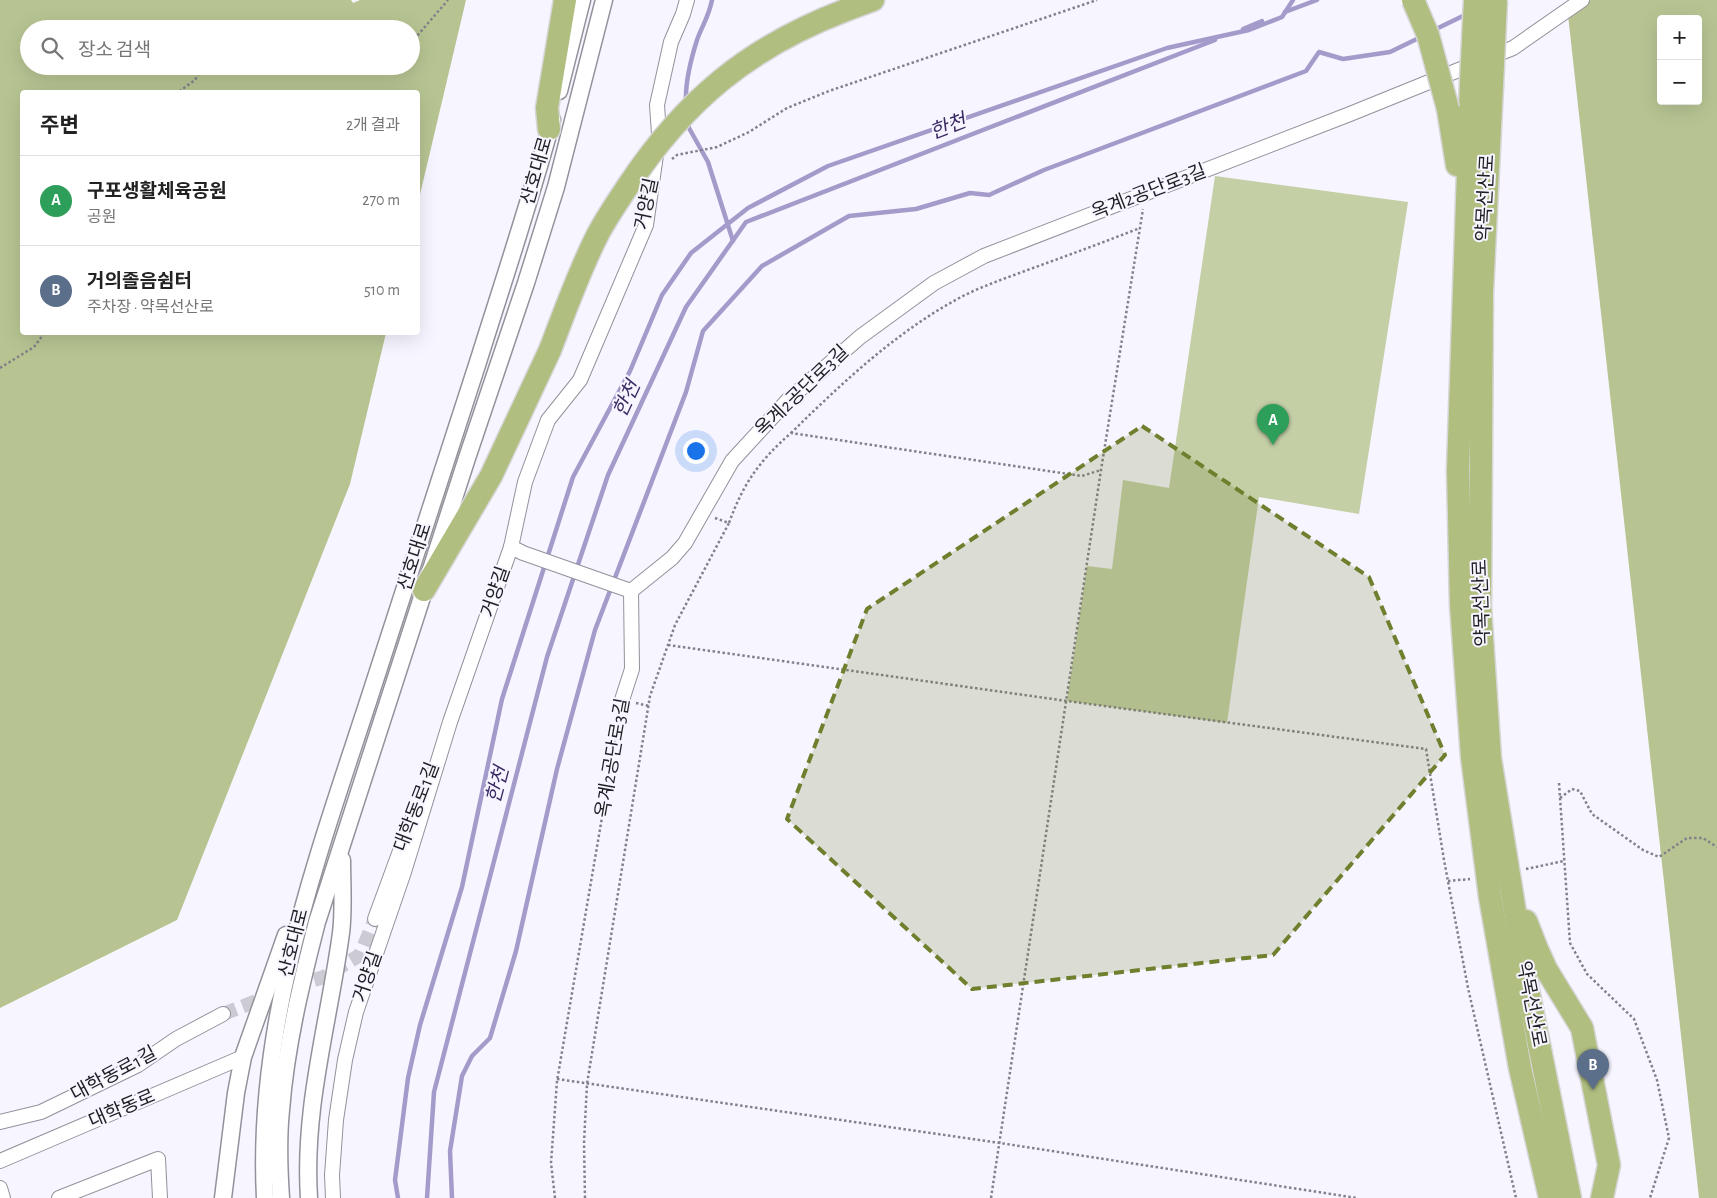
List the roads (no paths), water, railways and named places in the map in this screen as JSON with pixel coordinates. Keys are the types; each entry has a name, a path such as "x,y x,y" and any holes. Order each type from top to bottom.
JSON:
{"highway":[{"path":"549,129 547,108 565,0"},
{"path":"424,590 491,476 550,350 598,234 644,162 678,120 707,92 759,53 797,30 873,0"},
{"path":"1413,0 1428,35 1448,109 1456,158 1460,206 1462,336"},
{"name":"약목선산로","path":"1475,0 1481,83 1480,608 1490,758 1526,980 1570,1198"},
{"name":"약목선산로","path":"1496,0 1481,83 1462,336 1458,470 1461,605 1472,757 1490,897 1520,1068 1550,1198"},
{"path":"1486,688 1526,920 1546,969 1582,1028 1609,1165 1602,1198"}],"street":[{"name":"산호대로","path":"273,1115 268,1074 284,982 311,880 486,335 549,129 582,0"},
{"name":"산호대로","path":"273,1115 289,1049 300,990 318,922 553,196 604,0"},
{"name":"거양길","path":"333,1198 332,1175 336,1120 345,1060 356,1012 404,872 450,722 517,550 525,482 548,420 580,380 646,225 659,134 657,105 671,42 687,0"},
{"name":"옥계2공단로3길","path":"622,700 632,669 627,590 672,558 681,548 732,461 788,400 860,337 934,283 984,256 1350,114 1513,48 1582,0"},
{"path":"517,550 627,590"},
{"name":"대학동로1길","path":"375,920 402,843 450,722"},
{"path":"309,1198 308,1154 311,1107 341,931 342,843"},
{"path":"224,1198 236,1093 243,1057 283,942 311,880"},
{"name":"대학동로1길","path":"0,1122 40,1112 138,1065 176,1040 223,1014"},
{"name":"대학동로","path":"0,1161 243,1057"},
{"path":"266,1198 264,1168 273,1115"},
{"path":"273,1115 279,1144 281,1198"},
{"path":"59,1198 158,1159 160,1198"},
{"path":"0,1188 3,1198"}],"waterway":[{"path":"686,102 687,79 691,63 697,40 712,0"},
{"path":"398,1198 395,1180 408,1078 420,1025 462,887 502,699 573,477 630,371 662,295 691,253 748,208 828,166 1167,48 1249,30 1282,17 1293,0"},
{"name":"한천","path":"1285,12 1317,0"},
{"path":"1434,30 1467,14"},
{"name":"한천","path":"1243,29 1262,21"},
{"path":"452,1198 450,1151 462,1076 472,1056 490,1038 516,951 557,769 595,630 686,392 703,331 762,266 849,216 916,209 970,193 989,195 1044,170 1306,71 1319,52 1343,59 1390,52 1423,36"},
{"name":"한천","path":"427,1198 434,1092 547,657 608,475 686,307 746,222 1215,40"},
{"path":"688,122 689,128 708,162 733,241"}],"tunnel":[{"path":"294,986 324,977 360,955 375,919"},
{"path":"223,1014 272,995"}],"place":[{"name":"구포생활체육공원","path":"1273,445"},
{"name":"거의졸음쉼터","path":"1593,1090"}]}
